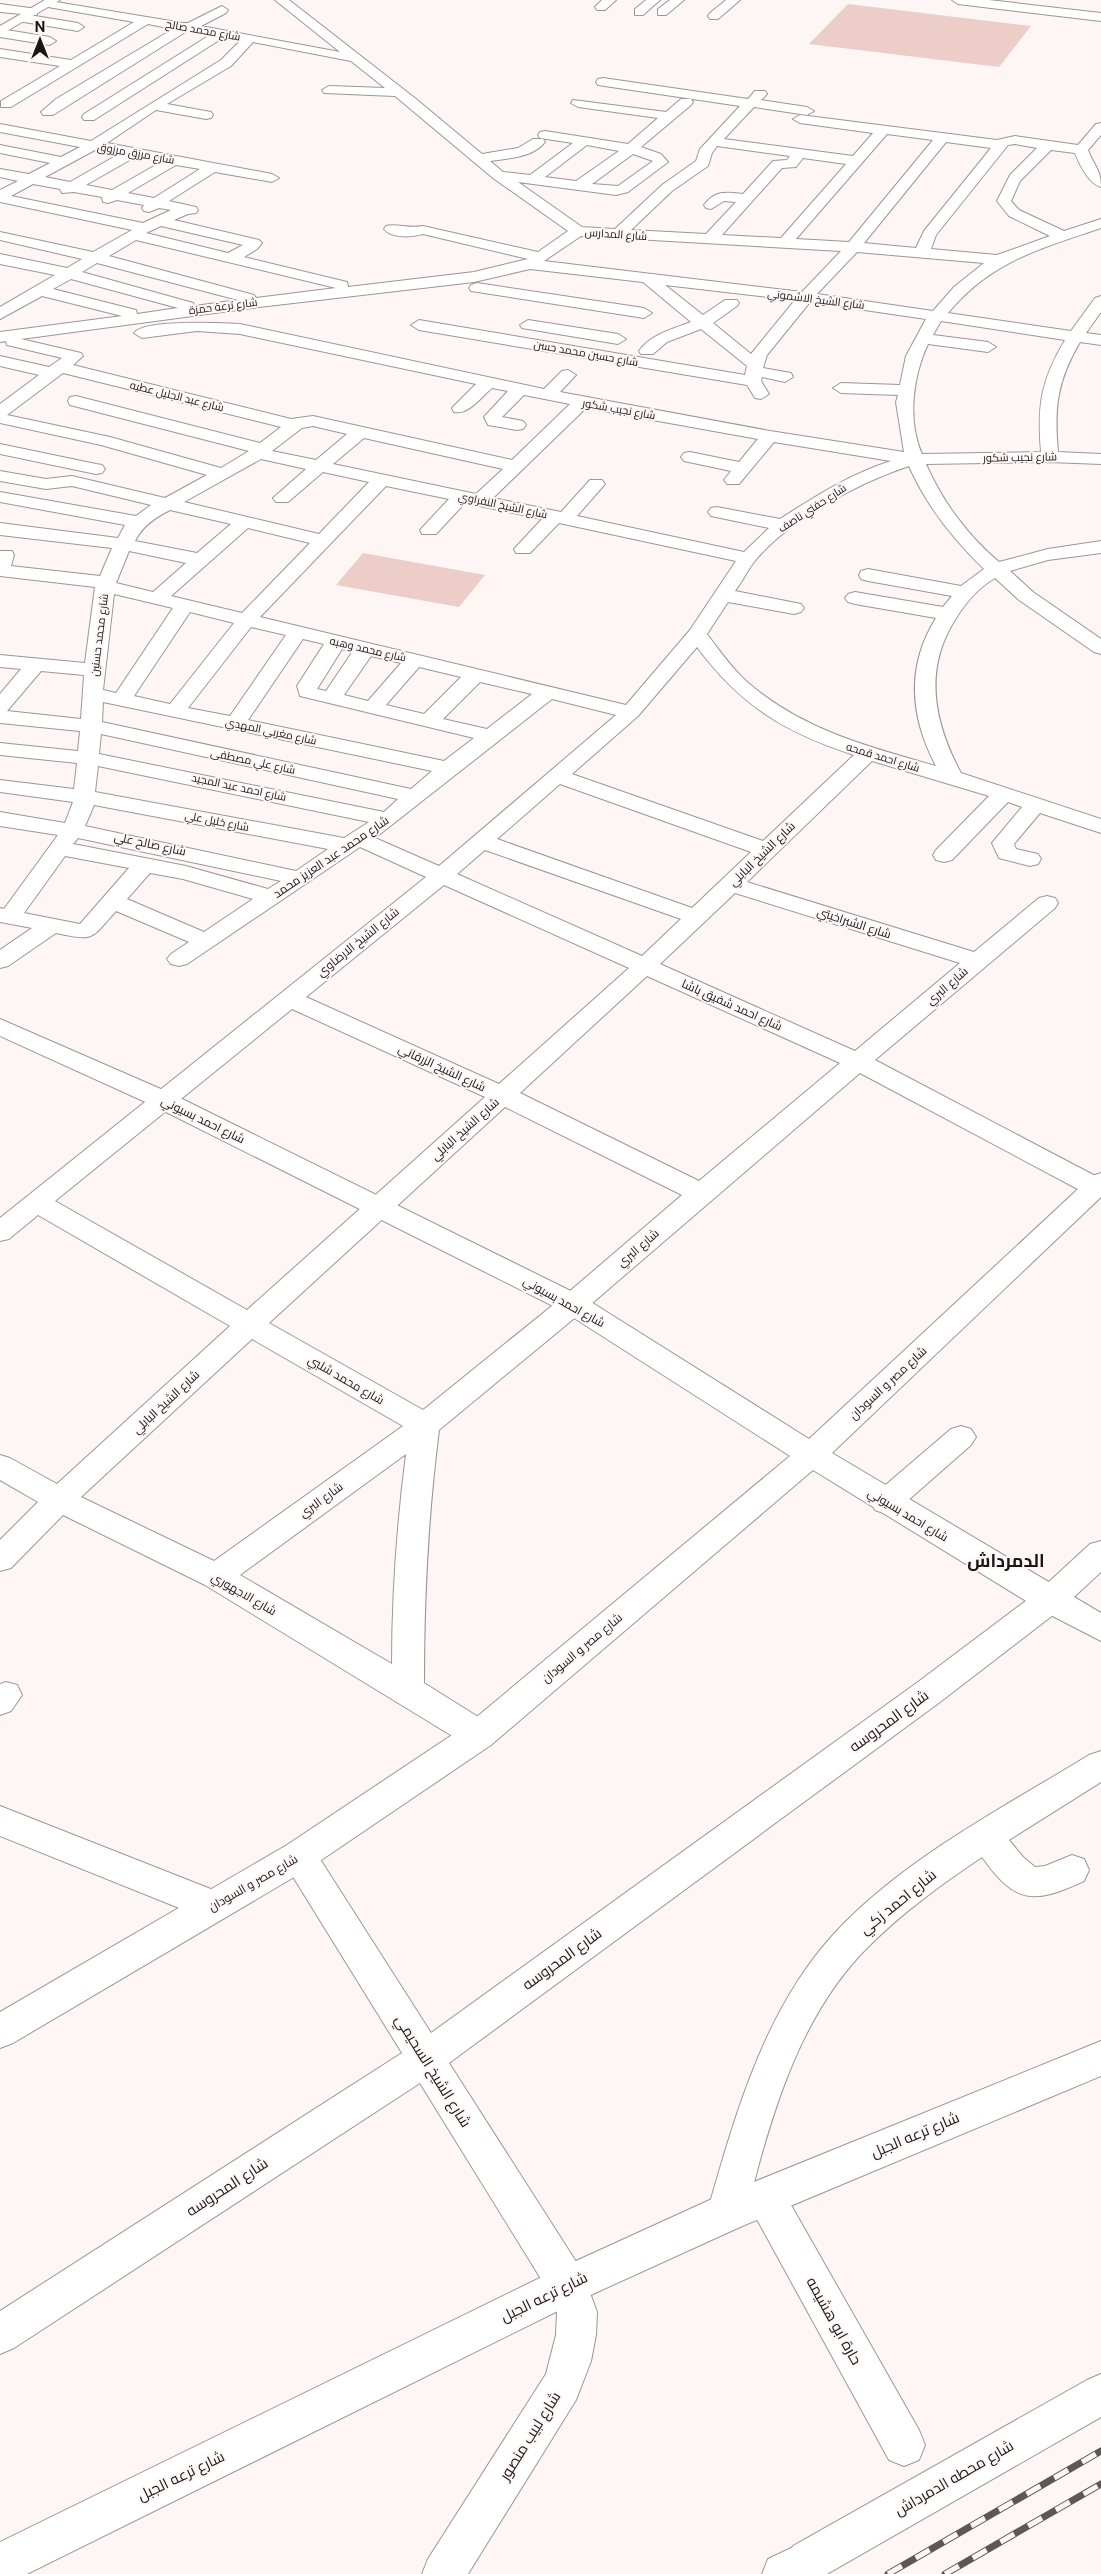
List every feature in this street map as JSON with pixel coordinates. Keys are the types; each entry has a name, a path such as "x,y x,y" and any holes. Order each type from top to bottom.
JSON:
{"street":[{"name":"شارع المدارس","path":"281,0 398,92 498,176 578,231 785,242 999,260"},
{"path":"639,12 654,0"},
{"path":"662,12 678,0"},
{"path":"714,16 733,0 748,2"},
{"path":"958,0 1101,17"},
{"path":"1010,0 1101,11"},
{"name":"شارع محمد صالح","path":"51,2 250,38 279,48 357,60"},
{"path":"0,32 51,2"},
{"path":"0,8 24,17 123,34"},
{"path":"20,95 43,105 61,102 188,27 222,15 195,12"},
{"path":"0,20 24,17"},
{"path":"0,124 6,112 20,95 146,20"},
{"path":"0,32 59,42"},
{"path":"89,117 222,33"},
{"path":"0,196 114,134 154,106 226,63 250,38"},
{"path":"78,46 98,49"},
{"path":"0,53 74,64"},
{"path":"18,68 35,59"},
{"path":"379,77 355,77 330,84 398,92"},
{"path":"706,101 686,102 598,85 804,115 884,130 1001,145"},
{"path":"618,234 667,188 703,164 704,155 762,93"},
{"path":"790,129 819,99"},
{"path":"578,187 630,149 686,102"},
{"path":"578,103 664,121"},
{"path":"154,106 206,115"},
{"path":"6,112 59,124"},
{"path":"586,114 664,121"},
{"path":"135,119 153,122"},
{"path":"564,138 575,125"},
{"path":"1081,150 1101,127"},
{"name":"شارع مرزق مرزوق","path":"0,128 272,178"},
{"path":"78,128 131,137"},
{"path":"533,180 606,130"},
{"path":"785,242 884,130"},
{"path":"626,132 646,136"},
{"path":"756,378 759,354 806,297 853,247 943,137"},
{"path":"478,159 522,152 542,139 564,138 660,154 661,160 659,164 623,189 611,191 498,176"},
{"path":"922,253 929,234 1001,145 1008,140 1081,150"},
{"path":"715,142 856,161"},
{"path":"1048,145 1016,179 1005,194 1004,201 1014,213 1062,236"},
{"path":"0,149 64,162"},
{"path":"1081,150 1086,163 1101,182"},
{"path":"53,198 133,152"},
{"path":"687,153 778,164 791,164 799,154"},
{"path":"94,206 174,160"},
{"path":"710,239 778,164"},
{"path":"0,314 8,303 39,290 95,257 135,230 157,203 213,167"},
{"path":"0,173 192,210 135,230 105,237"},
{"path":"234,186 254,175"},
{"path":"729,185 751,194"},
{"path":"711,205 721,196 751,194"},
{"path":"0,196 135,230 169,243 360,289"},
{"path":"536,203 566,203"},
{"path":"159,221 254,243 230,258"},
{"path":"1101,223 999,260 959,292 936,315 922,338 908,374 905,390 908,431 913,459 934,501 966,540 997,570 1036,603 1101,648"},
{"path":"391,229 409,233 423,230 535,260 578,231"},
{"path":"0,236 128,265 259,302"},
{"path":"128,265 169,243"},
{"path":"162,274 210,253"},
{"path":"0,259 68,273 198,309"},
{"name":"شارع الشيخ الاشموني","path":"535,260 647,278 806,297 1101,340"},
{"name":"شارع ترعة حمزة","path":"13,340 96,323 143,325 198,309 360,289 446,281 535,260"},
{"path":"7,273 21,263"},
{"path":"205,273 292,298"},
{"path":"647,278 664,294 733,348 756,378"},
{"path":"477,288 644,313"},
{"path":"39,290 143,325"},
{"path":"601,356 664,294"},
{"path":"1050,457 1046,412 1049,393 1075,336 1101,302"},
{"path":"8,303 33,309"},
{"path":"647,352 670,335 702,324 731,303"},
{"path":"51,313 96,323"},
{"path":"510,322 618,339"},
{"name":"شارع نجيب شكور","path":"143,325 222,326 582,402 770,436 913,459 1101,458"},
{"name":"شارع حسين محمد حسن","path":"419,325 601,356 756,378 785,376"},
{"path":"0,326 13,340 74,355 74,358 0,412"},
{"path":"922,338 988,347"},
{"path":"715,351 733,348"},
{"name":"شارع عبد الجليل عطيه","path":"0,361 109,379 293,425 306,421 515,466"},
{"path":"547,395 568,375"},
{"path":"38,425 109,379"},
{"path":"460,408 488,382"},
{"path":"10,388 28,391"},
{"path":"841,388 905,390"},
{"path":"517,425 494,421 493,417 520,389"},
{"path":"104,441 172,395"},
{"name":"شارع الشيخ النفراوي","path":"76,401 320,466 748,558"},
{"path":"429,530 515,466 582,402"},
{"path":"166,457 240,412"},
{"path":"0,418 104,441 223,474"},
{"name":"شارع محمد حسنين","path":"5,916 73,829 85,797 84,785 91,726 94,670 107,578 124,544 138,522 166,494 192,491 261,451 293,425"},
{"path":"282,498 360,432"},
{"path":"690,458 738,474 770,436"},
{"path":"0,449 114,473"},
{"name":"شارع حفني ناصف","path":"697,634 748,558 783,525 870,473 913,459"},
{"path":"0,476 46,484 72,481 166,494 244,522 323,540"},
{"path":"175,711 246,620 382,479"},
{"path":"523,549 596,484"},
{"path":"0,497 138,522"},
{"path":"717,512 783,525"},
{"path":"156,599 244,522"},
{"path":"0,529 124,544 201,560"},
{"path":"953,777 938,750 928,724 923,698 924,673 930,650 948,614 964,592 997,570 1048,555 1101,547"},
{"name":"شارع محمد وهبه","path":"2,560 107,578 156,599 632,712"},
{"path":"868,574 964,592"},
{"path":"724,594 794,608"},
{"path":"855,598 948,614"},
{"path":"121,700 184,606"},
{"path":"236,724 297,632"},
{"name":"شارع الشيخ الارضاوي","path":"0,1232 161,1099 440,876 632,712 697,634"},
{"name":"شارع احمد قمحه","path":"697,634 739,684 772,711 816,734 867,754 953,777 1101,826"},
{"path":"336,642 307,686 307,692 491,736"},
{"path":"331,699 365,649"},
{"path":"372,709 414,660"},
{"path":"0,661 94,670"},
{"path":"0,707 35,665"},
{"path":"428,722 474,675"},
{"name":"شارع محمد عبد العزيز محمد","path":"179,959 388,819 448,768 548,692"},
{"name":"شارع مغربي المهدي","path":"93,694 448,768"},
{"name":"شارع علي مصطفى","path":"0,716 91,726 414,796"},
{"name":"شارع احمد عبد المجيد","path":"0,749 88,758 388,819"},
{"name":"شارع الشيخ البابلي","path":"0,1559 59,1500 249,1325 645,966 867,754"},
{"path":"557,776 767,850"},
{"name":"شارع خليل علي","path":"0,786 85,797 354,843"},
{"path":"944,855 1003,794"},
{"path":"1030,859 1008,853 1003,842 1035,804"},
{"name":"شارع صالح علي","path":"0,819 73,829 159,845 299,878"},
{"path":"481,841 696,916"},
{"name":"شارع احمد شفيق باشا","path":"354,843 440,876 859,1062 1098,1185"},
{"path":"60,848 145,864 235,885 271,897"},
{"path":"5,916 85,932 145,864"},
{"name":"شارع الشبراخيتي","path":"731,884 976,961"},
{"path":"112,901 206,941"},
{"name":"شارع البري","path":"216,1576 425,1425 573,1304 976,961 1047,903"},
{"path":"0,961 51,926"},
{"name":"شارع الشيخ الزرقاني","path":"289,998 502,1095 701,1194"},
{"name":"شارع احمد بسيوني","path":"0,1026 161,1099 380,1206 573,1304 886,1502 1050,1600 1101,1628"},
{"name":"شارع مصر و السودان","path":"0,2031 300,1856 479,1735 811,1455 1098,1185"},
{"name":"شارع محمد شلبي","path":"36,1202 425,1425"},
{"path":"408,1690 408,1595 414,1507 425,1425"},
{"path":"886,1502 961,1437"},
{"name":"شارع الاجهوري","path":"0,1466 59,1500 216,1576 408,1690 479,1735"},
{"name":"شارع المحروسه","path":"0,2334 425,2059 921,1698 1050,1600 1101,1553"},
{"name":"شارع احمد زكي","path":"726,2213 764,2087 803,2006 827,1970 855,1937 887,1907 926,1877 1101,1765"},
{"path":"0,1821 214,1906"},
{"path":"988,1837 1019,1877 1027,1881 1044,1882 1072,1870"},
{"name":"شارع الشيخ السحيمي","path":"300,1856 425,2059 568,2285"},
{"name":"شارع ترعه الجبل","path":"0,2565 568,2285 726,2213 1101,2058"},
{"name":"حارة ابو هشيمه","path":"765,2197 904,2446"},
{"name":"شارع لبيب منصور","path":"443,2574 562,2386 571,2361 576,2335 577,2312 568,2285"},
{"name":"شارع محطه الدمرداش","path":"795,2568 1101,2394"}],"shaded area":[{"path":"848,4 1031,26 999,67 809,44"},
{"path":"363,553 485,575 459,607 336,585"}],"railway":[{"path":"888,2574 1101,2451"},
{"path":"945,2574 1101,2484"}],"district":[{"name":"الدمرداش","path":"1006,1561"}]}
